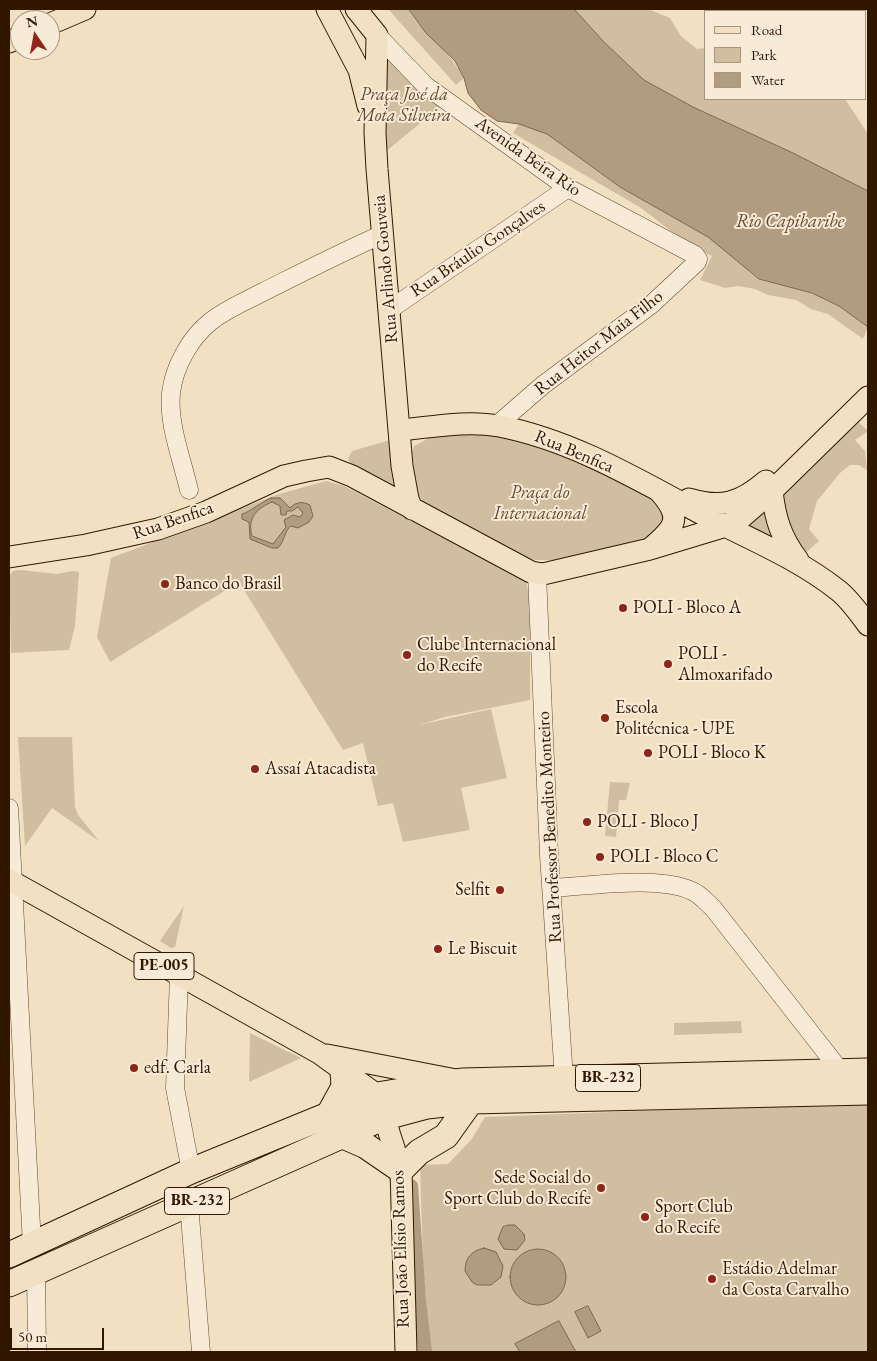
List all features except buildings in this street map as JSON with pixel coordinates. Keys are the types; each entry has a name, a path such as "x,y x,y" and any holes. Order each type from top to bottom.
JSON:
{"highway":[{"path":"342,1070 344,1087 335,1126 401,1170 419,1152 446,1136 466,1091"},
{"name":"BR-232","path":"9,1284 189,1204 335,1126 382,1106 466,1091 564,1079 840,1071 865,1085"},
{"name":"BR-232","path":"466,1091 865,1085"},
{"name":"BR-232","path":"9,1256 191,1171 335,1126"}],"main road":[{"path":"60,20 85,9"},
{"name":"Rua Arlindo Gouveia","path":"327,9 359,70 375,133"},
{"name":"Avenida Beira Rio","path":"356,9 377,36"},
{"name":"Rua Arlindo Gouveia","path":"377,36 375,133 401,430"},
{"path":"656,488 713,505 730,503 747,495 769,478 868,381"},
{"path":"537,574 650,549 726,526 742,517 772,491 868,397"},
{"path":"398,405 404,416 414,424 425,428"},
{"name":"Rua Benfica","path":"401,430 496,425 551,439 656,488 726,526 799,562 841,592 868,625"},
{"path":"401,430 402,466 408,499 412,509"},
{"name":"Rua Benfica","path":"9,557 86,545 158,529 206,512 284,476 329,467 352,476 537,574"},
{"path":"650,549 668,534 675,519 671,505 656,488"},
{"path":"772,491 774,513 781,534 799,562"},
{"name":"PE-005","path":"10,881 319,1053 342,1070 382,1106"},
{"name":"PE-005","path":"319,1053 466,1091"},
{"name":"Rua João Elísio Ramos","path":"382,1106 401,1170 406,1352"}],"street":[{"name":"Avenida Beira Rio","path":"377,36 426,86 568,188 695,255 698,259"},
{"name":"Rua Bráulio Gonçalves","path":"389,310 568,188"},
{"path":"189,490 170,413 171,392 175,376 190,344 210,322 226,311 333,256 383,234"},
{"name":"Rua Heitor Maia Filho","path":"496,425 543,385 652,304 698,259"},
{"name":"Rua Professor Benedito Monteiro","path":"537,574 552,888 564,1079"},
{"path":"9,808 10,881 32,1245"},
{"path":"552,888 642,883 672,884 694,892 713,908 840,1071"},
{"path":"179,975 175,1088 191,1171"},
{"path":"814,1071 817,1041"},
{"path":"189,1204 200,1352"},
{"path":"36,1271 37,1352"}],"green space":[{"path":"388,9 409,9 452,60 464,78 456,85"},
{"path":"574,9 648,9 670,18 681,36 697,49 704,48 704,100 846,100 868,134 868,191 793,153 693,107 644,80 603,41"},
{"name":"Praça José da Mota Silveira","path":"384,54 441,106 384,153"},
{"path":"519,124 547,134 620,187 708,237 759,279 812,293 839,306 868,327 863,339 828,314 811,309 796,300 768,295 755,289 738,286 725,288 700,280 712,256 693,248 641,208 513,133"},
{"path":"854,418 868,431 855,440 865,451 867,470 859,465 850,465 840,473 817,501 809,529 819,541 800,558 775,500"},
{"name":"Praça do Internacional","path":"459,432 536,440 661,503 666,507 661,536 561,560 527,558 424,503 417,493 412,453 414,446 429,438"},
{"path":"390,440 397,490 351,464 348,459 352,451"},
{"name":"Clube Internacional do Recife","path":"326,481 344,486 526,581 530,602 530,700 445,717 419,725 491,709 507,778 461,788 470,830 403,842 393,803 378,806 363,743 343,750 239,582 110,662 97,637 111,558 279,494"},
{"path":"767,508 781,543 735,525"},
{"path":"21,570 57,574 72,571 79,572 75,626 69,650 11,653 9,576 13,571"},
{"path":"18,737 72,737 75,807 78,815 99,841 52,808 25,846"},
{"path":"610,782 630,783 626,800 619,800 616,837 605,836"},
{"path":"184,906 175,947 171,948 160,941"},
{"path":"741,1021 742,1033 674,1035 674,1023"},
{"path":"250,1033 301,1058 249,1082"},
{"name":"Sport Club do Recife","path":"868,1102 868,1352 431,1352 423,1268 420,1165 448,1164 471,1140 485,1117"}],"water":[{"name":"Rio Capibaribe","path":"409,9 574,9 603,41 644,80 693,107 793,153 868,191 868,327 839,306 812,293 759,279 708,237 620,187 547,134 519,124 497,121 481,110 468,93 464,78 455,61 426,33"},
{"path":"271,498 280,498 290,508 299,503 310,505 313,516 309,522 298,528 291,526 278,548 272,548 250,539 249,522 242,519 242,514","holes":["272,502 280,506 281,515 286,515 287,511 292,511 298,507 303,513 300,517 293,515 284,520 286,527 273,544 252,536 251,524 254,514"]},
{"path":"515,1225 524,1234 525,1240 517,1250 504,1249 498,1239 503,1227"},
{"path":"484,1248 496,1252 503,1266 501,1277 491,1285 477,1285 472,1282 465,1271 466,1262 476,1251"},
{"path":"538,1249 549,1251 558,1257 564,1266 566,1277 564,1288 558,1297 549,1303 538,1305 527,1303 518,1297 512,1288 510,1277 512,1266 518,1257 527,1251"},
{"path":"588,1306 601,1331 588,1338 575,1312"},
{"path":"559,1321 576,1352 520,1352 515,1344"}],"waterway":[{"path":"411,1186 419,1300 425,1352"}],"place":[{"name":"Banco do Brasil","path":"165,584"},
{"name":"POLI - Bloco A","path":"623,608"},
{"name":"Clube Internacional do Recife","path":"407,655"},
{"name":"POLI - Almoxarifado","path":"668,664"},
{"name":"Escola Politécnica - UPE","path":"605,718"},
{"name":"POLI - Bloco K","path":"648,753"},
{"name":"Assaí Atacadista","path":"255,769"},
{"name":"POLI - Bloco J","path":"587,822"},
{"name":"POLI - Bloco C","path":"600,857"},
{"name":"Selfit","path":"500,890"},
{"name":"Le Biscuit","path":"438,949"},
{"name":"edf. Carla","path":"134,1068"},
{"name":"Sede Social do Sport Club do Recife","path":"601,1188"},
{"name":"Sport Club do Recife","path":"645,1217"},
{"name":"Estádio Adelmar da Costa Carvalho","path":"712,1279"}]}
